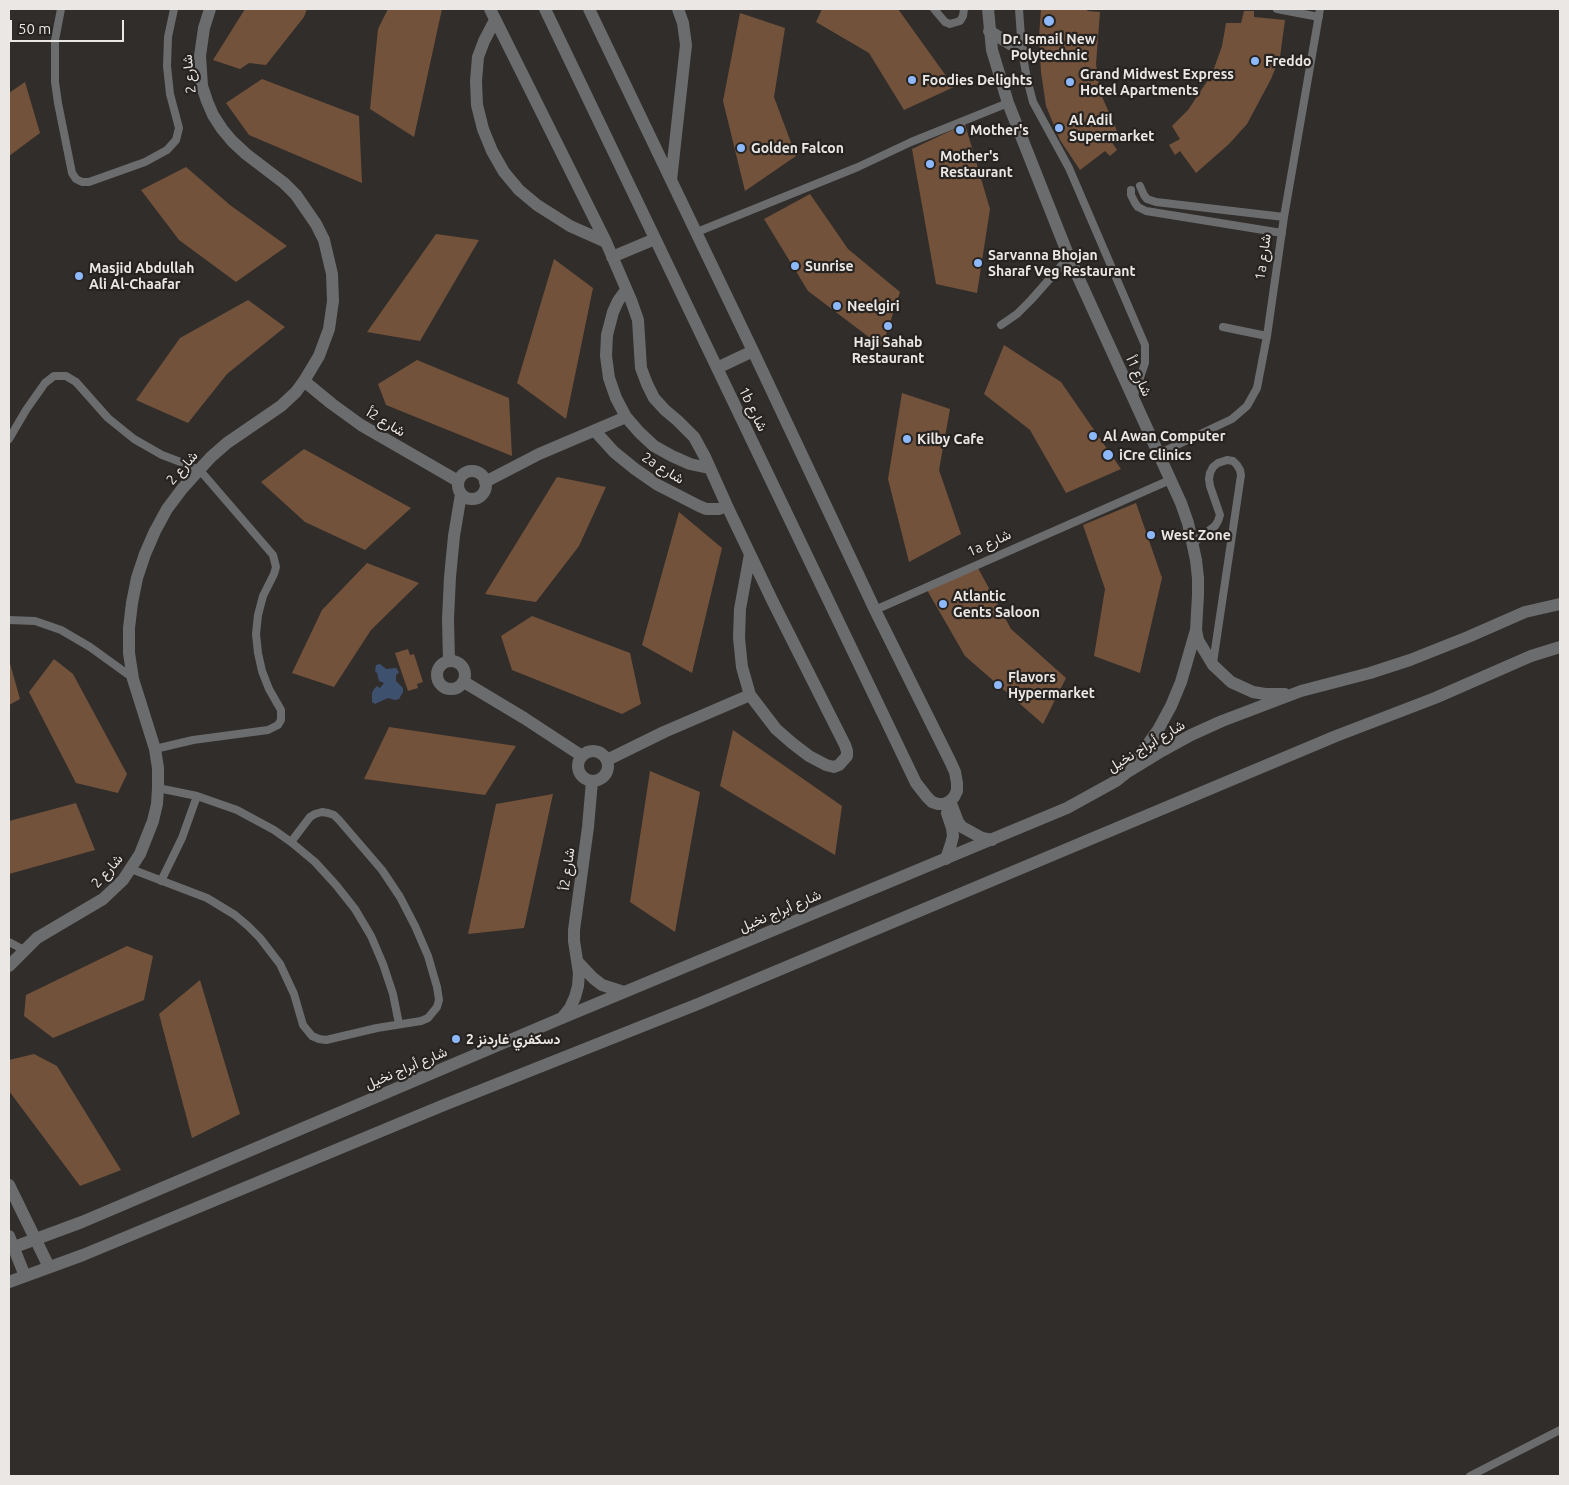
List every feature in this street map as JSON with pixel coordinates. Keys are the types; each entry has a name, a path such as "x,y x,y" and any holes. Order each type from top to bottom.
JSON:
{"street":[{"name":"شارع 2","path":"9,966 37,938 103,899 131,869 144,846 154,821 158,788 158,768 155,749 133,679 129,653 129,628 137,578 145,554 167,509 199,470 228,443 281,406 304,381 319,356 328,329 333,294 332,274 324,240 316,224 296,195 232,141 213,115 205,93 200,70 201,42 210,9"},
{"name":"1b شارع","path":"545,9 916,783 932,802 938,804 947,802 954,796 956,790 955,772 875,610 697,232 589,9"},
{"path":"671,180 686,45 683,23 678,9"},
{"name":"شارع 1أ","path":"988,9 989,31 997,69 1008,103 1069,257 1181,503 1196,560 1198,595 1196,630 1202,649 1213,665 1231,682 1253,692 1277,695 1301,691"},
{"path":"493,14 478,57 476,81 477,105 483,129 492,151 504,172 519,190 537,205 570,226 606,242"},
{"path":"493,14 606,242 626,290 638,320 642,368 646,384 654,398 694,437 705,457 726,506 750,554 816,690 845,745 847,756 840,765 826,765 792,744 776,729 750,695 742,667 739,638 740,609 750,554"},
{"path":"989,31 1022,51"},
{"path":"612,257 656,238"},
{"path":"626,290 618,301 609,323 607,335 606,356 616,398 626,417 654,446 690,464 709,468"},
{"path":"717,368 753,351"},
{"name":"شارع 2أ","path":"304,381 361,425 458,481"},
{"path":"485,482 539,454 626,417"},
{"name":"2a شارع","path":"595,431 614,452 658,485 706,509 719,509 726,506"},
{"path":"449,661 450,577 461,494 458,481 466,472 472,471 483,477 485,482 484,492 475,499 470,500 461,494"},
{"name":"شارع أبراج نخيل","path":"10,1244 35,1239 82,1222 562,1018 1067,808 1116,781 1126,773 1191,735 1222,721 1301,691 1370,673 1410,660 1525,612 1560,604"},
{"path":"1126,773 1158,730 1171,706 1181,682 1196,630"},
{"path":"9,1282 101,1247 444,1105 698,1004 1336,736 1435,698 1531,656 1560,647"},
{"path":"449,661 459,663 463,667 465,677 464,682 460,686 451,690 438,682 437,671 443,663 449,661"},
{"path":"464,682 582,756"},
{"path":"607,760 664,732 750,695"},
{"path":"593,751 602,753 607,760 608,765 602,778 587,779 580,773 578,765 585,753 593,751"},
{"name":"شارع 2أ","path":"562,1018 570,1008 578,986 579,973 574,930 588,826 592,780"},
{"path":"947,802 962,827 982,838 992,840"},
{"path":"946,859 952,844 952,828 947,802"},
{"path":"577,961 584,970 602,985 624,992"},
{"path":"9,1185 49,1267"},
{"path":"10,1244 25,1276"}],"lane":[{"path":"61,9 54,40 55,82 72,173 82,182 89,182 145,162 167,150 176,140 179,128 170,94 166,66 168,37 174,9"},
{"path":"934,9 945,22 950,24 960,20 964,9"},
{"path":"1018,9 1022,51 1033,102 1069,168 1145,345 1145,363 1132,398"},
{"path":"1277,9 1319,17"},
{"name":"1a شارع","path":"1158,454 1224,424 1241,413 1257,388 1320,9"},
{"path":"697,232 858,167 911,142 1008,103"},
{"path":"1140,186 1144,195 1151,201 1284,217"},
{"path":"1131,190 1135,203 1146,211 1282,232"},
{"path":"1001,325 1017,314 1031,300 1069,257"},
{"path":"1223,327 1267,336"},
{"path":"9,439 45,383 54,376 66,376 76,382 108,418 134,439 162,455 199,470 228,501 273,555 275,561 274,574 263,596 256,634 262,671 269,689 279,705 282,716 278,725 268,730 193,740 155,749"},
{"path":"1193,544 1215,526 1220,515 1210,486 1210,473 1213,467 1218,464 1228,460 1233,461 1240,470 1241,475 1213,665"},
{"name":"1a شارع","path":"875,610 1170,480"},
{"path":"9,620 35,621 61,630 90,647 133,679"},
{"path":"158,788 196,796 237,810 274,830 315,862 355,909 370,936 383,964 393,994 399,1024"},
{"path":"161,880 182,838 196,796"},
{"path":"131,869 207,898 235,915 260,938 280,964 294,994 303,1025 312,1036 326,1040 428,1018 433,1013 439,1000 428,956 400,897 382,870 334,815 322,812 310,817 291,842"},
{"path":"9,942 24,950"},
{"path":"1470,1476 1560,1430"}],"water":[{"path":"380,664 386,669 396,668 399,672 396,675 396,681 403,688 403,692 399,699 388,698 375,704 372,702 372,693 377,686 380,688 384,683 379,681 375,671 376,665"}],"building":[{"path":"245,9 307,9 304,17 266,65 249,63 240,69 213,60"},
{"path":"388,9 442,9 414,137 370,109 378,29"},
{"path":"822,9 898,9 954,87 904,110 869,53 816,22"},
{"name":"Grand Midwest Express Hotel Apartments","path":"1041,9 1088,9 1087,11 1100,12 1096,64 1100,92 1117,131 1109,138 1117,150 1110,156 1105,151 1080,170 1060,140 1046,106 1041,72 1039,37"},
{"path":"1244,11 1254,11 1254,17 1285,20 1280,57 1271,79 1247,124 1229,144 1196,173 1180,151 1175,155 1169,145 1180,139 1172,126 1188,110 1212,74 1222,46 1226,23 1241,23"},
{"path":"740,13 785,28 774,97 796,156 745,191 723,101"},
{"path":"262,79 359,116 362,183 249,135 226,103"},
{"path":"25,82 40,133 9,156 9,93"},
{"path":"965,124 990,209 977,293 936,284 912,149"},
{"path":"186,167 230,205 287,246 236,282 179,240 141,190"},
{"path":"810,194 848,249 900,292 882,347 808,291 764,219"},
{"path":"436,234 479,240 420,341 367,332"},
{"path":"554,259 593,288 566,419 517,383"},
{"path":"248,300 285,327 227,374 188,423 136,400 180,338"},
{"path":"1004,345 1061,382 1121,469 1066,493 1030,430 984,394"},
{"path":"417,360 509,398 512,456 386,405 378,384"},
{"path":"902,393 950,409 939,470 961,534 909,562 888,479"},
{"path":"304,449 411,508 365,550 305,522 261,482"},
{"path":"557,477 606,487 579,546 536,602 485,594"},
{"path":"1136,503 1162,578 1140,673 1094,656 1105,589 1083,525"},
{"path":"679,512 722,548 692,673 642,645"},
{"path":"367,563 419,583 371,630 334,687 292,673 322,610"},
{"path":"978,568 1011,629 1066,678 1043,724 965,656 927,590"},
{"path":"532,616 630,653 641,704 622,714 512,670 501,636"},
{"path":"408,649 410,655 414,654 423,682 417,684 418,688 408,691 395,653"},
{"path":"54,659 73,674 127,774 118,793 76,783 29,692"},
{"path":"9,660 20,699 9,705"},
{"path":"389,727 516,746 485,795 364,779"},
{"path":"733,730 842,806 835,855 720,786"},
{"path":"650,771 700,792 675,932 630,902"},
{"path":"553,794 524,928 468,934 496,804"},
{"path":"76,803 95,850 9,874 9,821"},
{"path":"127,946 153,956 144,1000 53,1038 24,1016 26,995"},
{"path":"200,980 240,1114 192,1138 159,1014"},
{"path":"34,1054 57,1066 121,1170 80,1186 9,1091 9,1060"}],"place":[{"name":"Dr. Ismail New Polytechnic","path":"1049,21"},
{"name":"Freddo","path":"1255,61"},
{"name":"Foodies Delights","path":"912,80"},
{"name":"Grand Midwest Express Hotel Apartments","path":"1070,82"},
{"name":"Al Adil Supermarket","path":"1059,128"},
{"name":"Mother's","path":"960,130"},
{"name":"Golden Falcon","path":"741,148"},
{"name":"Mother's Restaurant","path":"930,164"},
{"name":"Sarvanna Bhojan Sharaf Veg Restaurant","path":"978,263"},
{"name":"Sunrise","path":"795,266"},
{"name":"Masjid Abdullah Ali Al-Chaafar","path":"79,276"},
{"name":"Neelgiri","path":"837,306"},
{"name":"Haji Sahab Restaurant","path":"888,326"},
{"name":"Al Awan Computer","path":"1093,436"},
{"name":"Kilby Cafe","path":"907,439"},
{"name":"iCre Clinics","path":"1108,455"},
{"name":"West Zone","path":"1151,535"},
{"name":"Atlantic Gents Saloon","path":"943,604"},
{"name":"Flavors Hypermarket","path":"998,685"},
{"name":"دسكفري غاردنز 2","path":"456,1039"}]}
